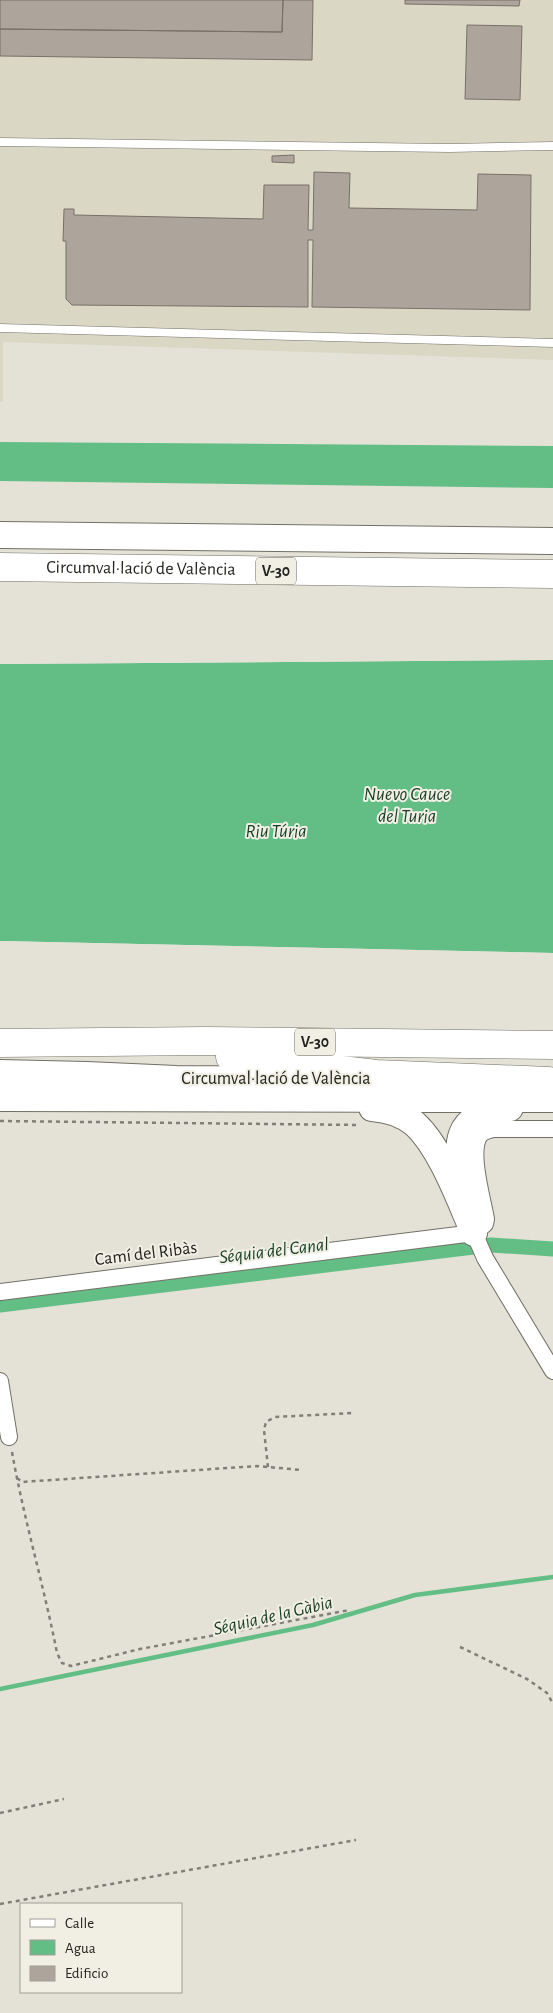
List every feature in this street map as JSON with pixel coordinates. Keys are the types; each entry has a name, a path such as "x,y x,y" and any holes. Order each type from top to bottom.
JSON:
{"highway":[{"name":"Circumval·lació de València","path":"0,535 553,541"},
{"name":"Circumval·lació de València","path":"0,568 553,574"},
{"name":"Circumval·lació de València","path":"0,1043 76,1044 206,1041 553,1045"},
{"path":"76,1044 206,1054 376,1074 552,1087"},
{"name":"Circumval·lació de València","path":"0,1074 552,1087"},
{"path":"0,1098 221,1099 552,1087"},
{"path":"221,1099 381,1108 400,1115 414,1124 428,1139 451,1181 474,1233"},
{"path":"474,1233 458,1159 462,1133 469,1122 482,1113 497,1109 553,1107"}],"street":[{"path":"553,1129 494,1129 485,1131 479,1136 474,1152 486,1219 485,1224 474,1233 485,1258 553,1371"},
{"name":"Camí del Ribàs","path":"0,1292 474,1233"},
{"path":"0,1381 9,1437"}],"lane":[{"path":"0,142 450,148 553,146"},
{"path":"0,328 553,343"}],"path":[{"path":"0,1121 362,1125"},
{"path":"268,1467 264,1430 266,1422 276,1417 353,1413"},
{"path":"9,1437 16,1477 57,1653 62,1662 71,1666 140,1649 350,1610"},
{"path":"16,1477 22,1482 257,1466 302,1470"},
{"path":"460,1647 527,1679 547,1693 553,1704"},
{"path":"0,1813 64,1799"},
{"path":"0,1904 356,1840"}],"shaded area":[{"path":"0,0 553,0 553,360 3,342 3,402 0,402"}],"water":[{"path":"0,442 553,446 553,488 0,481"},
{"name":"Nuevo Cauce del Turia","path":"553,660 553,953 0,941 0,664"}],"pier":[{"path":"553,657 553,660 0,664 0,661"},
{"path":"0,941 553,953 553,955 0,944"}],"building":[{"path":"0,0 283,0 282,32 0,29"},
{"path":"283,0 313,0 312,60 0,56 0,29 282,32"},
{"path":"405,0 520,0 519,6 405,4"},
{"path":"467,25 522,26 520,100 465,99"},
{"path":"294,155 294,163 272,162 272,156"},
{"path":"314,172 350,173 349,208 477,210 478,174 531,175 530,310 312,307 313,240 308,240 308,307 72,305 66,299 66,241 63,241 64,209 74,209 74,215 263,219 264,185 309,185 308,230 313,230"}],"waterway":[{"name":"Séquia del Canal","path":"0,1305 491,1245 553,1249"},
{"name":"Séquia de la Gàbia","path":"0,1689 313,1625 415,1595 553,1577"}],"water label":[{"name":"Riu Túria","path":"276,831"}]}
